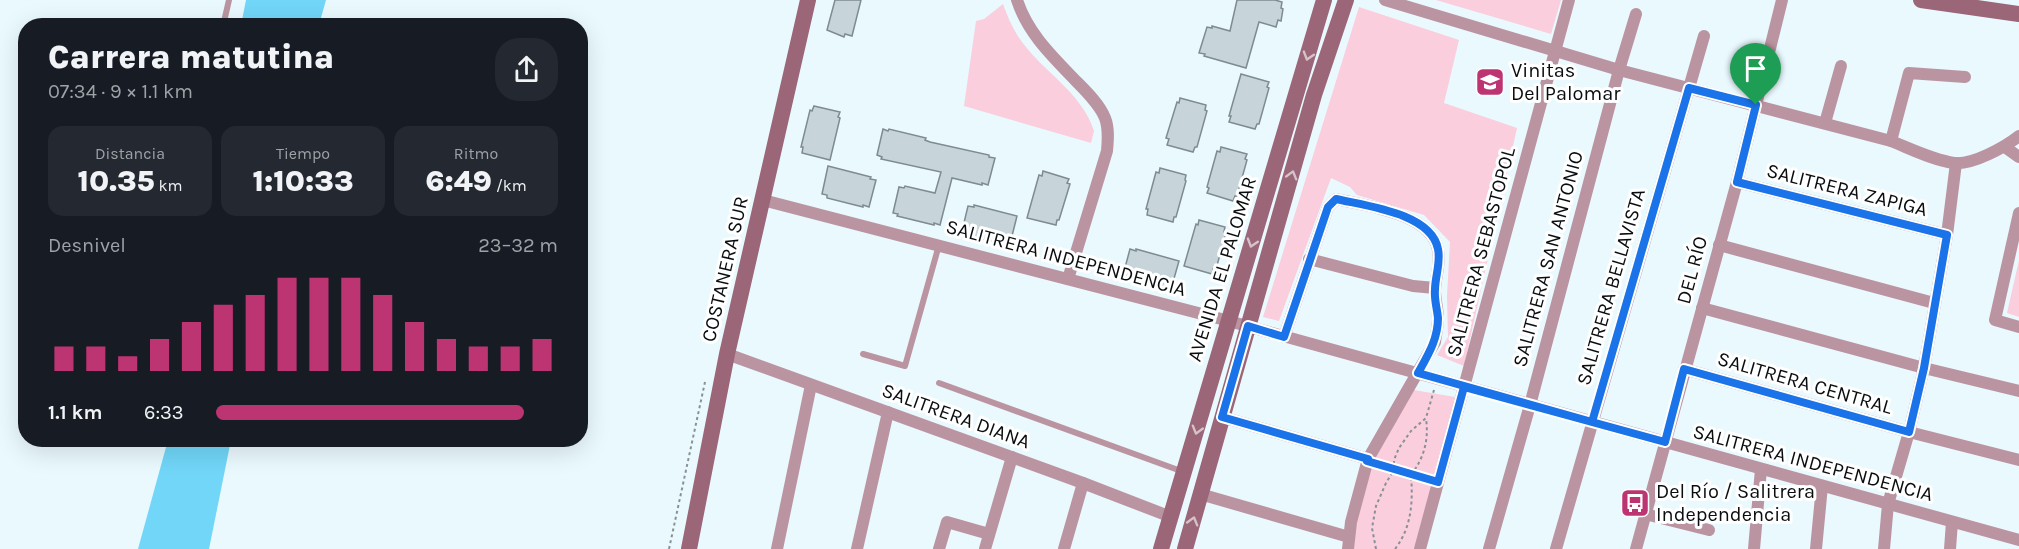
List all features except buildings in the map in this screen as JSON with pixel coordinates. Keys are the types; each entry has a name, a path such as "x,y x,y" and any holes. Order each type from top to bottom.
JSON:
{"street":[{"name":"COSTANERA SUR","path":"689,549 727,354 808,0"},
{"path":"1017,0 1037,39 1090,95 1106,118 1107,151 1068,279"},
{"name":"AVENIDA EL PALOMAR","path":"1161,549 1324,0"},
{"name":"AVENIDA EL PALOMAR","path":"1185,549 1314,95 1346,0"},
{"path":"1385,0 1555,52 1891,141 1934,158 1956,163 1968,161 2005,147 2019,136"},
{"name":"SALITRERA SEBASTOPOL","path":"1420,549 1569,0"},
{"name":"DEL RÍO","path":"1636,549 1737,182 1782,0"},
{"path":"1921,0 2017,17"},
{"name":"SALITRERA SAN ANTONIO","path":"1488,549 1530,405 1636,14"},
{"name":"SALITRERA BELLAVISTA","path":"1556,549 1704,36"},
{"path":"1825,123 1841,66"},
{"path":"1891,141 1909,73 1965,78"},
{"path":"2005,147 2019,157"},
{"path":"1884,549 1888,504 1909,432 1924,368 1947,235 1956,163"},
{"name":"SALITRERA ZAPIGA","path":"1737,182 1947,235"},
{"path":"1200,494 1348,543 1367,460 1435,342 1438,320 1435,288 1440,261 1433,235 1408,217 1336,199 1328,207 1284,337"},
{"name":"SALITRERA INDEPENDENCIA","path":"762,200 1248,326 2019,540"},
{"path":"2019,213 1995,320 2019,327"},
{"path":"1719,245 1934,303"},
{"path":"1309,259 1413,286 1435,288"},
{"path":"1702,308 1924,368 2019,391"},
{"name":"SALITRERA DIANA","path":"727,354 1171,517"},
{"name":"SALITRERA CENTRAL","path":"1684,369 1909,432 2019,460"},
{"path":"777,549 811,384"},
{"path":"857,549 888,412"},
{"path":"1222,417 1367,460"},
{"path":"985,549 1012,457"},
{"path":"1754,549 1761,469"},
{"path":"1064,549 1083,483"},
{"path":"1816,549 1822,486"},
{"path":"1645,514 1709,530"},
{"path":"939,549 947,522 989,534"},
{"path":"1950,549 1952,522"}],"lane":[{"path":"225,18 229,0"},
{"path":"863,354 905,366 939,245"},
{"path":"939,383 1184,472"}],"path":[{"path":"1395,549 1410,518 1411,475 1419,463 1426,443 1426,418 1437,378"},
{"path":"1376,549 1372,528 1374,512 1380,495 1394,470 1394,460 1400,448 1411,431 1426,418"},
{"path":"1367,460 1438,482"}],"shaded area":[{"path":"1436,0 1561,0 1551,34"},
{"path":"1003,4 1022,42 1081,105 1094,131 1091,143 964,106 976,21 984,19"},
{"path":"1359,7 1459,40 1444,103 1517,128 1464,366 1437,355 1448,337 1447,296 1450,242 1424,215 1357,195 1350,187 1331,178 1279,321 1263,317"},
{"path":"2019,260 2019,317 2007,313"},
{"path":"1408,389 1461,398 1418,549 1350,549 1355,517 1379,444"}],"water":[{"path":"246,0 326,0 321,18 242,18"},
{"path":"166,447 230,447 209,549 138,549"}],"place":[{"name":"Vinitas Del Palomar","path":"1490,82"},
{"name":"Del Río / Salitrera Independencia","path":"1635,503"}],"route":[{"path":"1689,88 1756,105 1737,182 1947,235 1924,368 1909,432 1684,369 1665,442 1464,387 1438,482 1394,470 1367,461 1368,459 1222,417 1248,326 1284,337 1328,207 1336,199 1408,217 1433,235 1440,261 1435,288 1438,320 1435,342 1418,373 1592,422 1689,88"}]}
